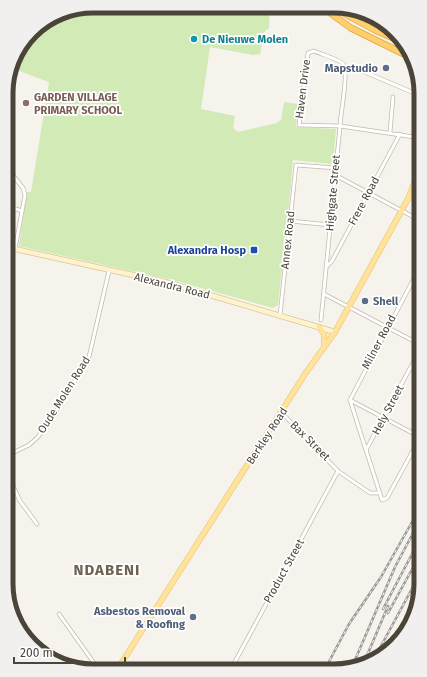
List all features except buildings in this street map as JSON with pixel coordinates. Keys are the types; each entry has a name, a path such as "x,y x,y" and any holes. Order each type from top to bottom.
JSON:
{"highway":[{"path":"329,13 351,28 403,54"},
{"path":"346,14 392,38"}],"main road":[{"name":"Berkley Road","path":"121,664 305,374 335,332 414,189"},
{"path":"319,327 324,334 324,348"}],"street":[{"name":"Highgate Street","path":"308,53 314,51 342,63 345,66 321,320"},
{"name":"Haven Drive","path":"308,53 299,125 340,126"},
{"path":"360,70 414,93"},
{"path":"390,132 393,97"},
{"path":"340,126 390,132 414,137"},
{"name":"Frere Road","path":"326,266 332,261 400,134"},
{"name":"Annex Road","path":"280,315 296,165 336,168"},
{"path":"335,175 414,218"},
{"path":"13,176 24,192 15,249"},
{"path":"13,208 22,211"},
{"path":"290,221 331,225"},
{"name":"Alexandra Road","path":"15,249 109,271 169,283 335,332"},
{"name":"Oude Molen Road","path":"13,453 29,445 38,437 87,362 109,271"},
{"name":"Milner Road","path":"350,400 386,327 414,277"},
{"path":"324,294 414,343"},
{"name":"Hely Street","path":"366,451 414,360"},
{"path":"350,400 414,433"},
{"path":"350,400 382,500 387,498 414,447"},
{"name":"Bax Street","path":"282,412 338,471 370,493 379,493"},
{"name":"Product Street","path":"234,664 338,471"},
{"path":"13,486 20,500 37,524"},
{"path":"59,614 95,664"}],"green space":[{"path":"93,13 270,13 269,28 264,32 260,54 253,55 210,47 201,109 235,116 233,128 238,132 277,123 281,120 284,102 298,104 296,127 336,129 333,164 293,160 278,305 273,308 172,280 19,246 27,192 31,192 49,82 16,70 17,67 21,58 36,36 53,24 67,17"}],"railway":[{"path":"328,664 349,624 381,577 412,522"},
{"path":"355,661 395,567 414,531"},
{"path":"383,609 414,550"},
{"path":"388,613 414,566"},
{"path":"379,650 414,585"},
{"path":"366,657 388,606"}],"place":[{"name":"De Nieuwe Molen","path":"194,39"},
{"name":"Mapstudio","path":"386,68"},
{"name":"GARDEN VILLAGE PRIMARY SCHOOL","path":"26,103"},
{"name":"Alexandra Hosp","path":"254,250"},
{"name":"Shell","path":"365,301"},
{"name":"Asbestos Removal & Roofing","path":"193,617"}],"district":[{"name":"NDABENI","path":"107,570"}]}
